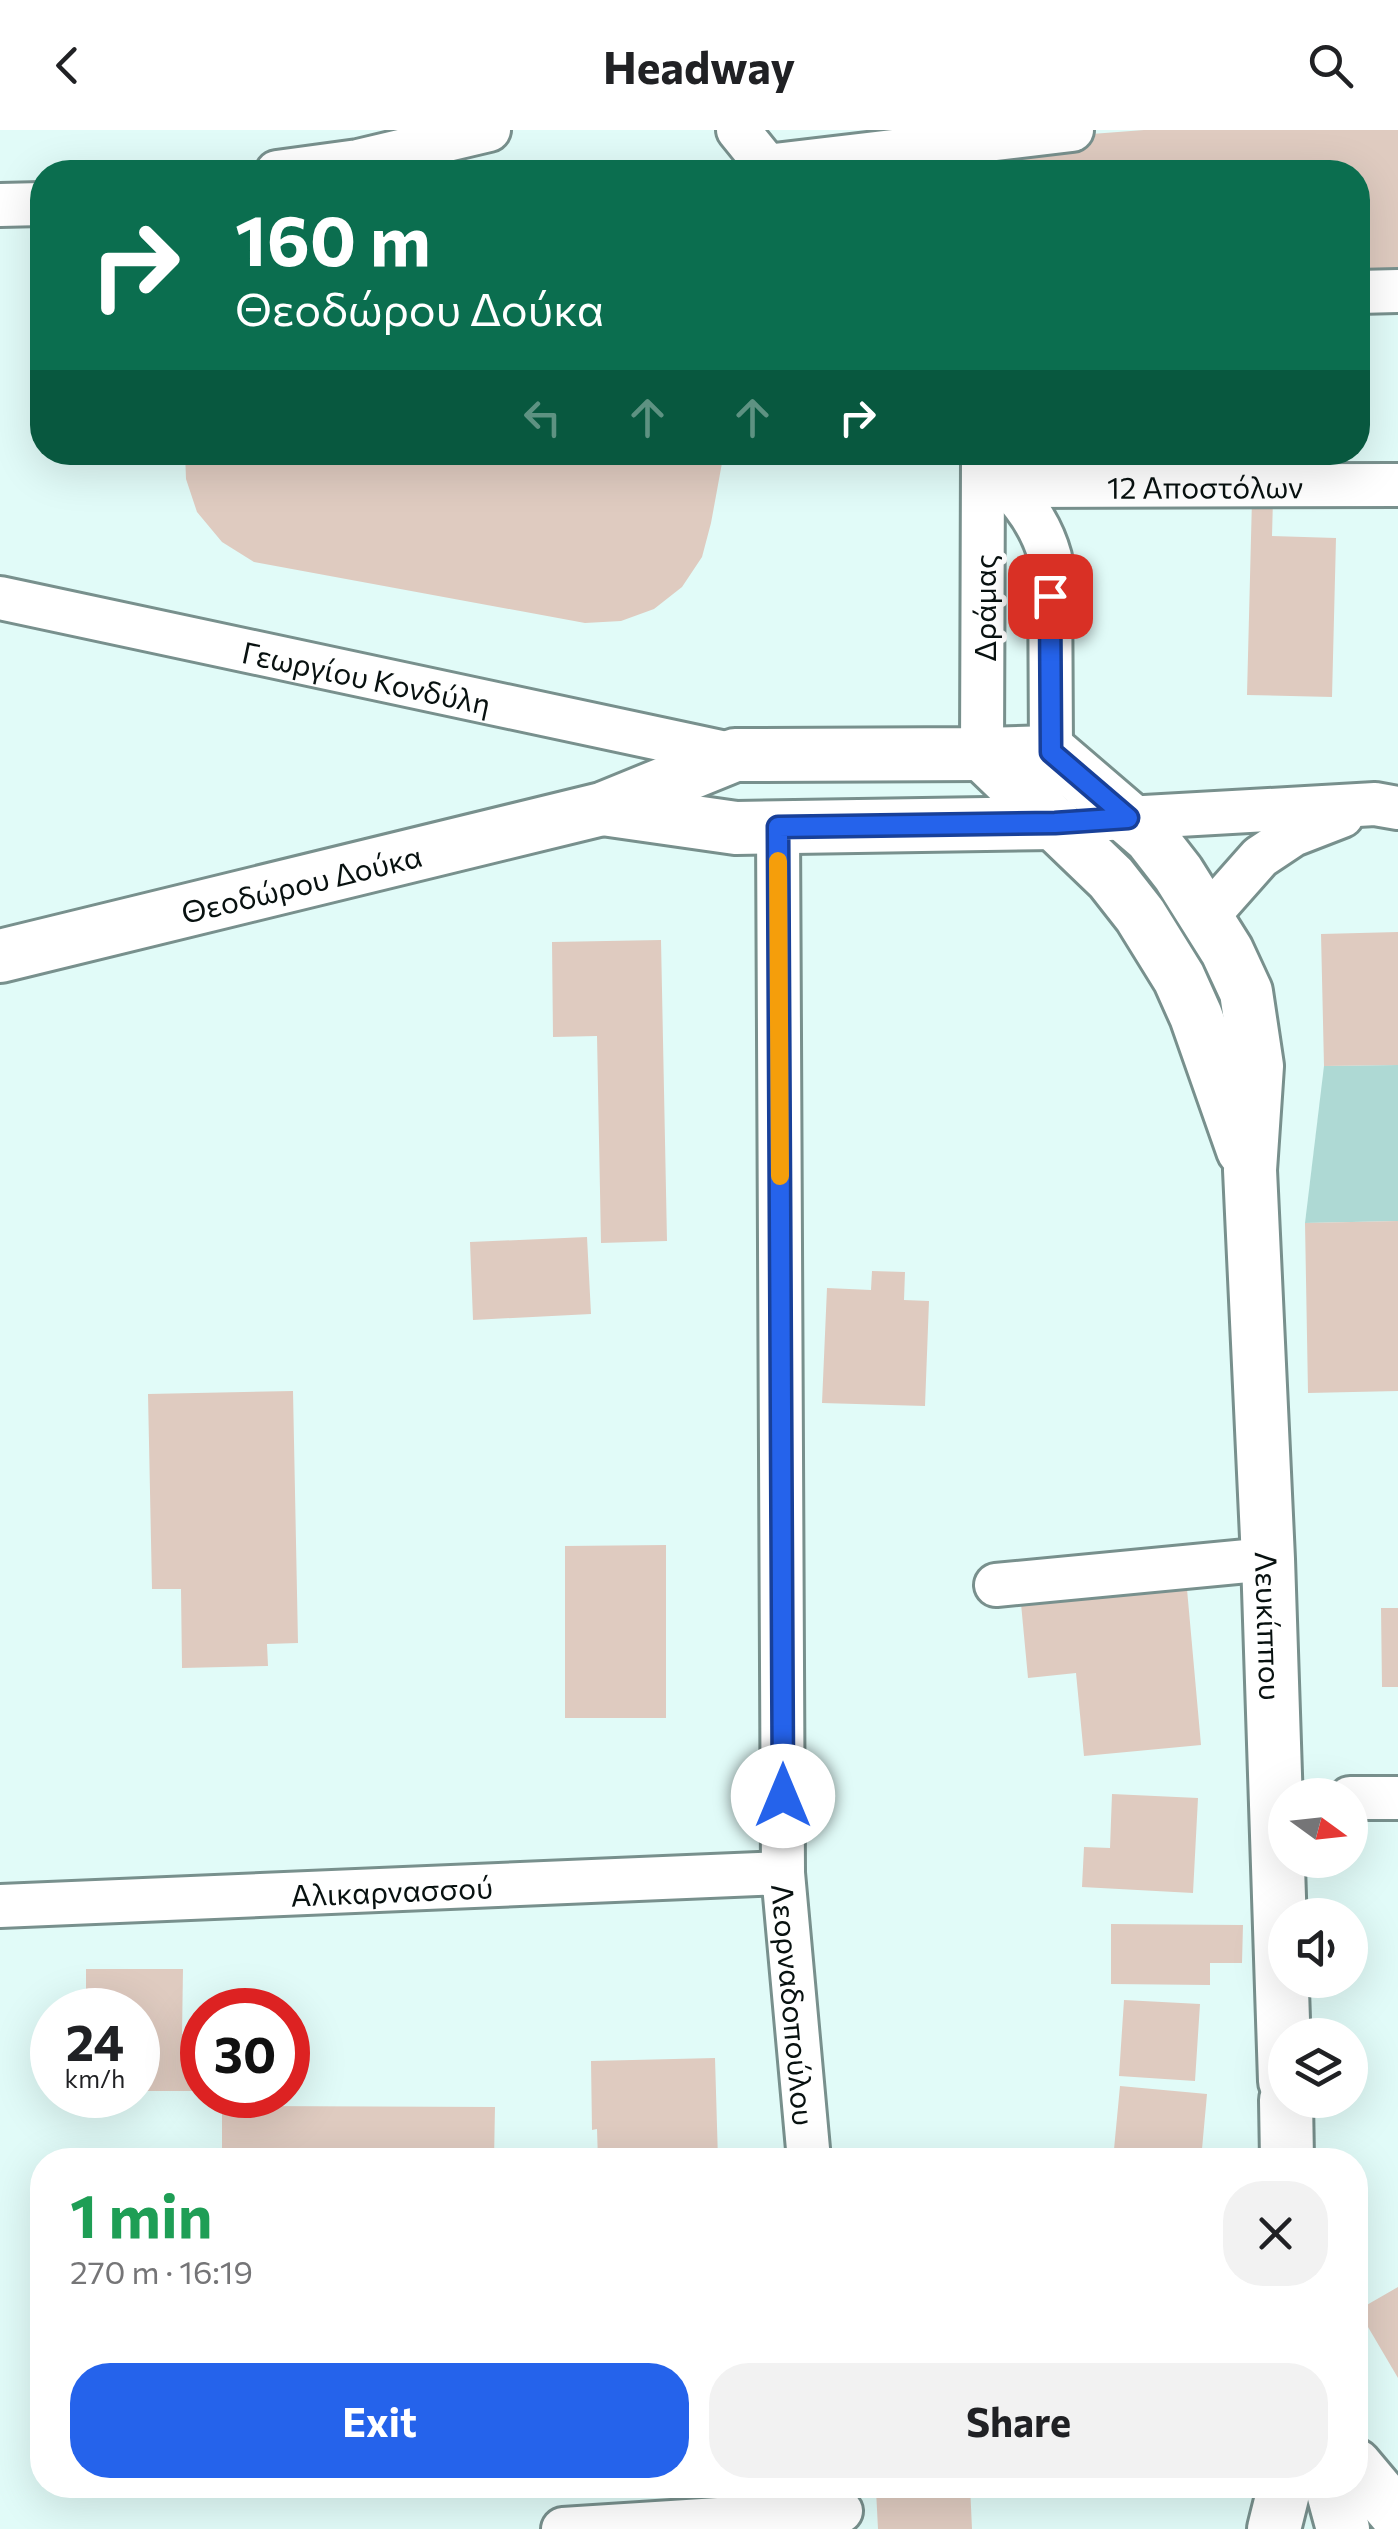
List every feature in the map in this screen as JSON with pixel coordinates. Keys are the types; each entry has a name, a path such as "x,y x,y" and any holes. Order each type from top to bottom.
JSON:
{"main road":[{"name":"Θεοδώρου Δούκα","path":"0,956 602,809 735,755 1051,752"},
{"name":"Λευκίππου","path":"1051,752 1150,838 1178,873 1227,951 1246,992 1257,1066 1250,1170 1280,1778"},
{"name":"Λευκίππου","path":"982,754 1112,878 1140,915 1179,978 1196,1016 1250,1170"},
{"name":"Θεοδώρου Δούκα","path":"602,809 736,828 1055,823"},
{"name":"Λευκίππου","path":"1282,1878 1284,2018"},
{"path":"1286,2118 1287,2148"},
{"path":"1368,2465 1398,2472"},
{"path":"1368,2478 1398,2516"},
{"path":"1274,2529 1282,2498"},
{"path":"1335,2498 1344,2529"}],"street":[{"path":"358,160 489,130"},
{"path":"738,130 762,160"},
{"path":"839,160 1072,130"},
{"path":"0,204 30,204"},
{"path":"1370,292 1398,291"},
{"path":"991,467 1032,514 1050,557 1051,752"},
{"name":"12 Αποστόλων","path":"991,467 1398,485"},
{"name":"Δράμας","path":"982,754 991,467"},
{"name":"Γεωργίου Κονδύλη","path":"0,598 735,755"},
{"path":"1055,823 1387,806"},
{"path":"1206,918 1260,858 1293,835 1387,806"},
{"name":"Λεορναδοπούλου","path":"778,827 783,1873 808,2148"},
{"path":"996,1586 1268,1559"},
{"path":"1368,1798 1398,1798"},
{"name":"Αλικαρνασσού","path":"0,1906 783,1873"},
{"path":"563,2529 840,2508"}],"shaded area":[{"path":"1398,1065 1398,1221 1305,1223 1324,1066"}],"building":[{"path":"1144,130 1398,130 1398,273 1370,275 1370,160 1013,160 1012,140"},
{"path":"185,465 722,465 702,557 682,587 654,609 621,621 585,623 254,562 222,542 197,512"},
{"path":"1252,499 1273,499 1272,536 1336,538 1332,697 1247,695"},
{"path":"1398,932 1398,1065 1324,1066 1321,934"},
{"path":"661,940 667,1241 601,1243 597,1036 553,1037 552,942"},
{"path":"1398,1221 1398,1391 1308,1393 1305,1223"},
{"path":"587,1237 591,1314 473,1320 470,1242"},
{"path":"872,1271 905,1272 904,1300 929,1301 925,1406 822,1403 827,1288 871,1290"},
{"path":"293,1391 298,1643 267,1644 268,1666 182,1668 181,1589 152,1589 148,1394"},
{"path":"666,1545 666,1718 565,1718 565,1546"},
{"path":"1186,1578 1201,1745 1084,1756 1076,1673 1028,1678 1020,1593"},
{"path":"1381,1608 1398,1608 1398,1687 1382,1687"},
{"path":"1112,1794 1198,1798 1193,1893 1082,1887 1084,1847 1110,1848"},
{"path":"1111,1924 1243,1925 1242,1963 1210,1963 1210,1985 1111,1984"},
{"path":"86,1969 183,1969 180,2091 160,2091 160,1988 86,1988"},
{"path":"1124,2000 1200,2004 1195,2081 1119,2076"},
{"path":"715,2058 718,2148 598,2148 597,2129 592,2130 591,2061"},
{"path":"1120,2086 1207,2094 1202,2148 1114,2148"},
{"path":"310,2106 495,2107 494,2148 222,2148 222,2118 310,2118"},
{"path":"1398,2287 1398,2378 1368,2327 1368,2304"},
{"path":"876,2498 971,2498 972,2529 878,2529"}],"slow traffic":[{"path":"778,861 780,1176"}],"route":[{"path":"783,1796 778,827 1055,823 1128,818 1051,752 1050,596"}]}
